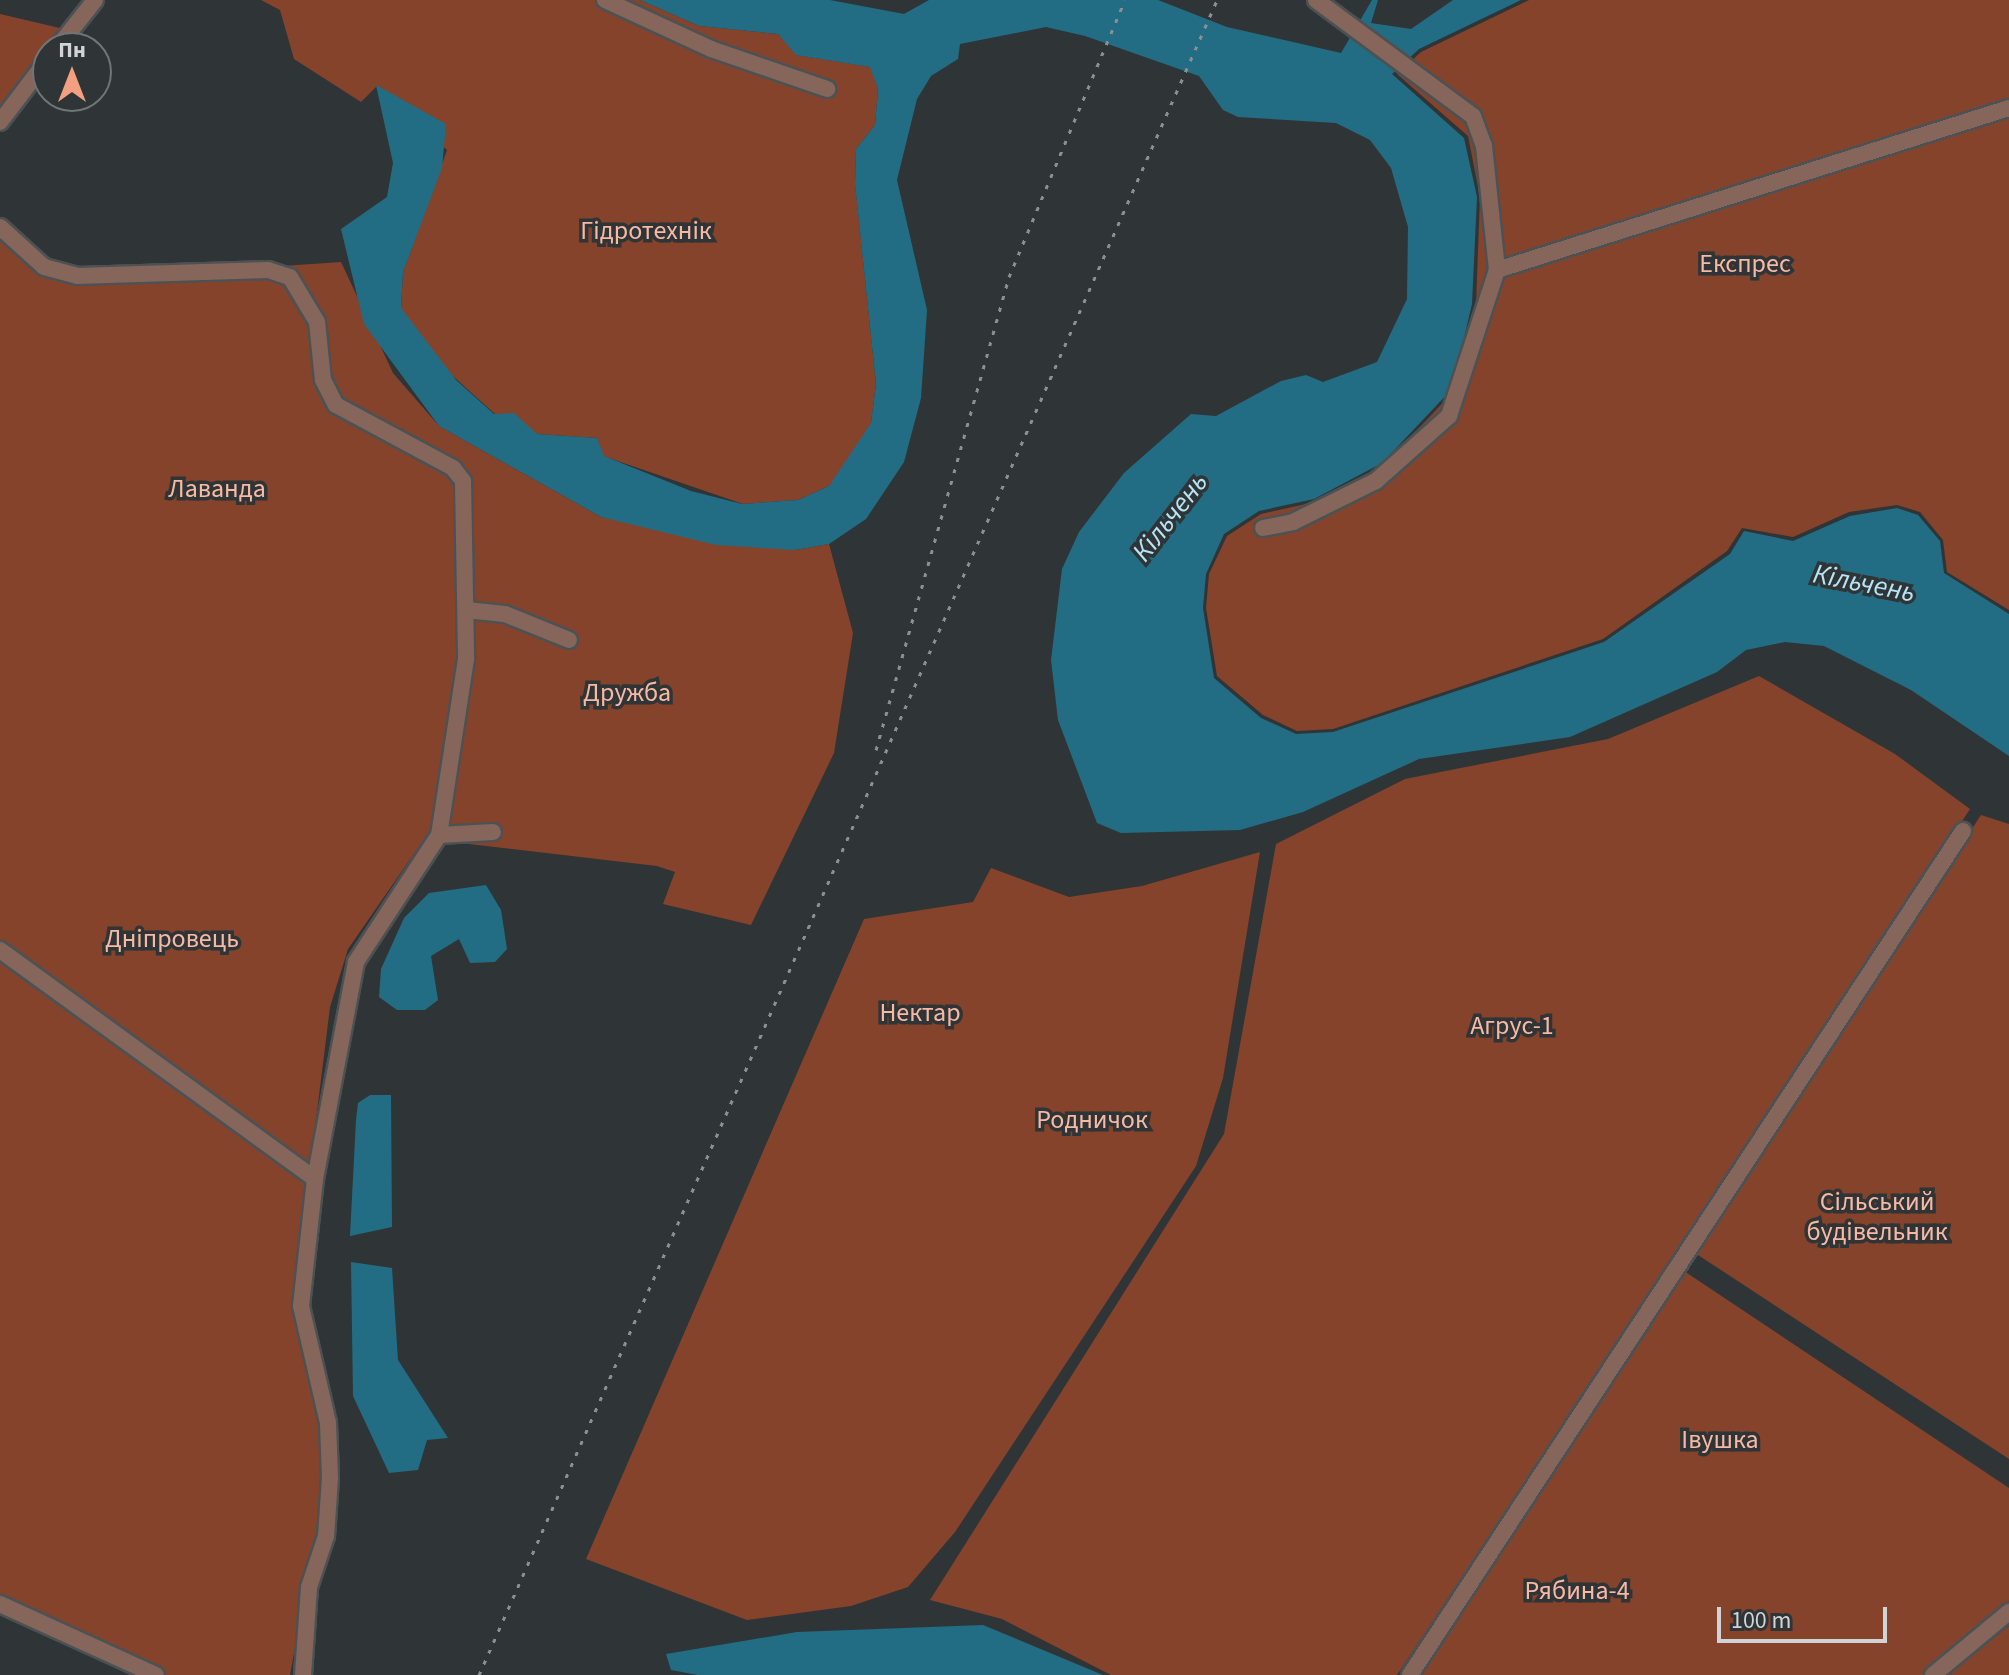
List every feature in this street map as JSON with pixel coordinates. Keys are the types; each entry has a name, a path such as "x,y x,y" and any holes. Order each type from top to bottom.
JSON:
{"street":[{"path":"70,32 95,0"},
{"path":"605,0 711,49 827,89"},
{"path":"1263,528 1293,522 1376,481 1449,416 1497,270 1484,146 1473,116 1416,70 1349,31 1316,0"},
{"path":"0,122 32,80"},
{"path":"1497,270 2009,108"},
{"path":"0,227 44,267 77,276 268,270 290,277 317,322 323,380 336,405 453,468 463,481 466,610 439,835 356,962 315,1179 301,1306 328,1423 330,1478 326,1536 309,1587 303,1675"},
{"path":"466,610 505,614 569,640"},
{"path":"1410,1675 1963,831"},
{"path":"439,835 493,832"},
{"path":"0,950 315,1179"},
{"path":"0,1604 156,1675"},
{"path":"1933,1675 2009,1612"}],"green space":[{"name":"Гідротехнік","path":"261,0 640,0 699,26 778,34 797,55 871,67 878,89 875,125 856,149 855,183 876,384 871,423 856,453 829,486 798,500 743,504 603,456 597,438 537,434 495,414 436,361 401,309 403,272 447,150 377,86 361,102 294,59 280,10"},
{"name":"Експрес","path":"1529,0 2009,0 2009,610 1947,572 1943,540 1920,512 1897,505 1849,512 1793,537 1742,528 1727,551 1603,639 1333,729 1297,731 1263,715 1217,676 1206,608 1209,574 1227,536 1261,514 1315,502 1384,465 1455,390 1476,305 1480,197 1468,136 1397,74 1421,52"},
{"path":"0,14 64,29 62,32 32,32 32,70 0,110"},
{"path":"0,239 33,269 69,281 341,262 393,373 439,426 601,517 795,550 829,544 853,633 834,753 751,925 663,904 675,872 657,866 443,841 429,832 348,949 330,1007 293,1305 322,1444 317,1529 290,1675 130,1675 0,1608"},
{"name":"Агрус-1","path":"1759,676 1895,754 1970,809 1397,1675 1111,1675 1002,1619 930,1600 1224,1134 1276,844 1405,779 1608,739"},
{"name":"Сільський будівельник","path":"1981,815 2009,824 2009,1459 1695,1253"},
{"path":"1260,852 1223,1078 1196,1166 955,1532 908,1587 851,1606 747,1620 586,1559 864,919 973,902 991,868 1069,897 1142,886"},
{"name":"Івушка","path":"1681,1269 2009,1488 2009,1603 1924,1675 1418,1675"},
{"path":"2009,1626 2009,1675 1947,1675"}],"water":[{"name":"Кільчень","path":"640,0 830,0 904,14 929,0 1158,0 1227,27 1341,53 1372,0 1378,0 1371,23 1411,29 1453,0 1521,0 1419,49 1392,74 1464,138 1477,197 1472,304 1452,389 1382,463 1314,499 1259,511 1224,534 1206,574 1203,608 1214,678 1261,718 1296,734 1333,732 1604,642 1730,554 1744,531 1793,541 1850,516 1897,508 1918,515 1940,541 1944,573 2009,614 2009,756 1911,690 1824,646 1785,642 1746,650 1717,672 1570,737 1419,759 1303,812 1240,830 1121,833 1097,823 1058,720 1051,660 1062,569 1079,532 1124,473 1191,414 1216,416 1281,381 1306,375 1323,382 1377,362 1407,299 1408,227 1391,168 1370,140 1336,123 1238,117 1223,110 1199,76 1085,36 1046,27 960,44 958,59 931,76 917,99 897,180 927,310 921,398 904,462 866,519 829,544 795,550 716,545 601,517 439,426 364,324 341,229 387,197 393,163 376,85 446,124 442,168 403,272 401,308 456,380 494,414 514,413 537,434 597,438 604,456 691,491 742,504 798,500 829,486 871,423 876,384 855,184 856,149 875,125 878,89 870,67 796,55 778,34 699,26"},
{"path":"486,885 501,910 507,949 495,962 470,963 459,939 431,956 438,1000 425,1010 397,1010 379,997 381,969 404,918 429,893"},
{"path":"370,1095 391,1095 392,1227 350,1236 358,1103"},
{"path":"351,1262 392,1268 398,1360 448,1438 427,1440 418,1470 389,1473 353,1396"},
{"path":"983,1625 1103,1675 698,1675 671,1670 666,1654 797,1632"}],"railway":[{"path":"876,750 1009,277 1125,0"},
{"path":"479,1675 1217,0"}],"park label":[{"name":"Лаванда","path":"217,489"},
{"name":"Дружба","path":"627,693"},
{"name":"Дніпровець","path":"172,939"},
{"name":"Нектар","path":"920,1013"},
{"name":"Родничок","path":"1092,1120"},
{"name":"Рябина-4","path":"1577,1591"}]}
